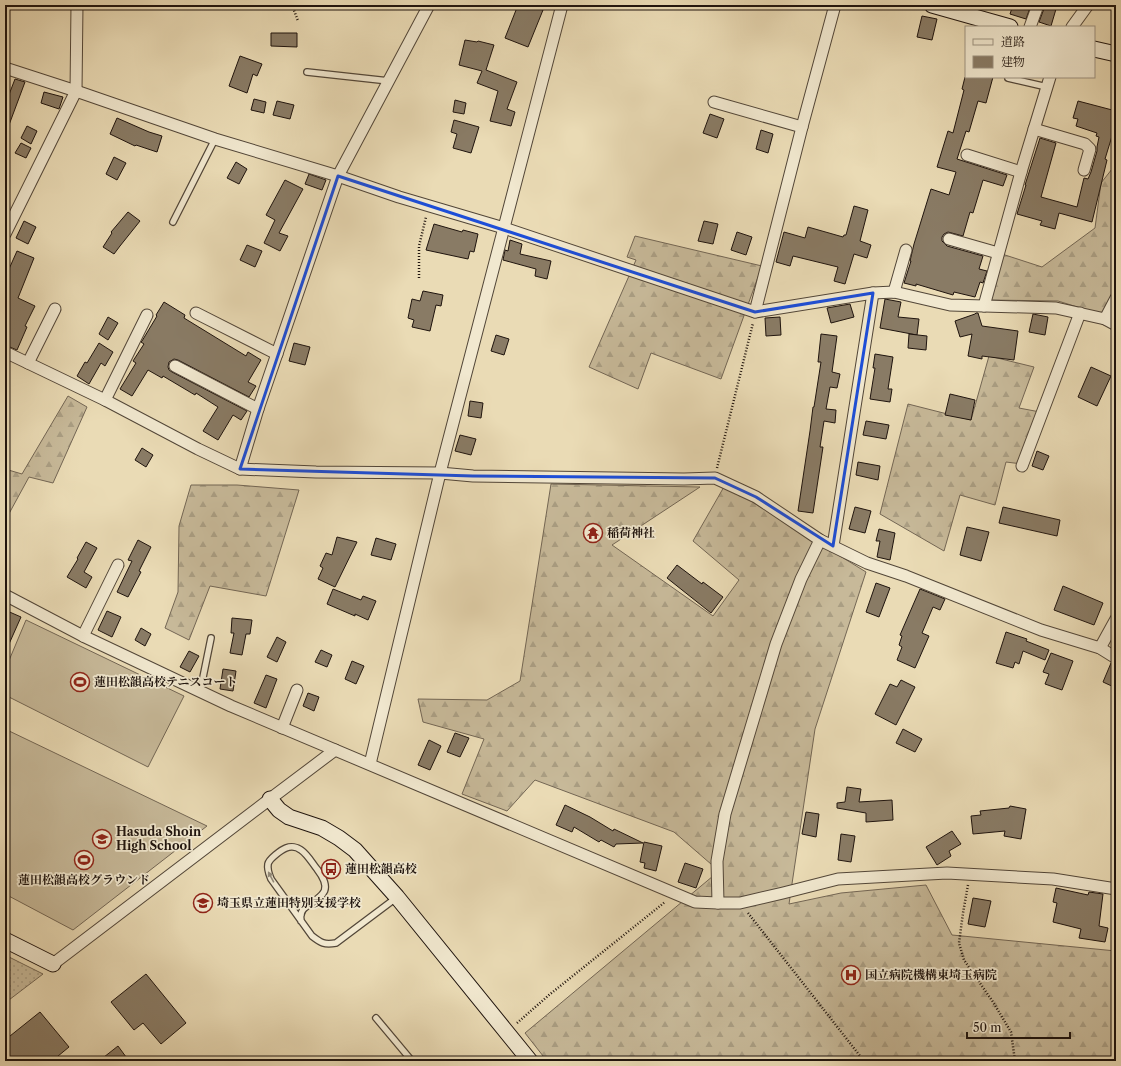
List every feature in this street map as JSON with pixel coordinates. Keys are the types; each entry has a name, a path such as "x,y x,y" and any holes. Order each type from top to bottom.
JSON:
{"street":[{"path":"5,234 76,91 76,5"},
{"path":"240,469 276,354 338,176 429,5"},
{"path":"370,764 440,473 562,5"},
{"path":"755,312 835,5"},
{"path":"932,5 1006,26"},
{"path":"1030,26 1038,5"},
{"path":"1073,26 1088,5"},
{"path":"1095,49 1116,54"},
{"path":"5,68 215,139 338,176 399,197 504,228 755,312 873,293 894,292 950,305 1056,308 1105,319 1116,325"},
{"path":"984,306 1021,172 1049,82"},
{"path":"714,102 802,127"},
{"path":"1034,129 1085,144 1090,149 1084,170"},
{"path":"967,155 1021,172"},
{"path":"949,239 998,253"},
{"path":"894,292 906,250"},
{"path":"833,546 873,293"},
{"path":"1105,319 1116,298"},
{"path":"28,363 55,309"},
{"path":"196,313 276,354"},
{"path":"1022,466 1080,313"},
{"path":"105,400 147,315"},
{"path":"5,352 105,400 164,432 240,469 316,472 440,473 473,476 684,479 715,478 756,497 820,540 867,563 906,576 1041,630 1100,648 1116,658"},
{"path":"175,366 258,409"},
{"path":"718,903 717,861 725,814 776,644 801,579 820,540"},
{"path":"83,636 118,565"},
{"path":"5,595 83,636 231,706 695,902 740,903 838,878 947,873 1053,879 1116,889"},
{"path":"1100,648 1116,618"},
{"path":"282,728 297,690"},
{"path":"5,940 53,964 335,750"},
{"path":"270,799 279,810 289,817 322,828 355,850 397,897 530,1061"}],"lane":[{"path":"307,72 389,82"},
{"path":"1008,78 1049,82"},
{"path":"173,222 215,139"},
{"path":"200,692 211,638"},
{"path":"301,921 300,914 320,897 324,892 326,883 304,852 298,848 286,848 271,858 268,864 268,871 271,879 301,921 312,936 319,942 328,944 336,943 397,897"},
{"path":"376,1018 412,1061"}],"path":[{"path":"292,5 298,21"},
{"path":"419,278 419,246 429,206"},
{"path":"715,478 755,312"},
{"path":"971,874 959,943 964,960 993,1002 1011,1032 1015,1061"},
{"path":"506,1033 549,995 676,893"},
{"path":"740,903 864,1061"}],"highlighted area":[{"path":"338,176 755,312 873,293 833,546 756,497 715,478 473,476 240,469"}],"green space":[{"path":"1116,164 1116,319 1058,301 990,300 1002,254 1042,267 1095,228 1101,183"},
{"path":"635,236 762,266 721,379 651,353 638,389 589,367 636,260 627,257"},
{"path":"989,356 1034,367 1019,408 1040,412 1022,464 1006,462 995,505 960,495 944,551 880,514 908,404 971,420"},
{"path":"68,396 87,407 53,483 29,477 5,521 5,469 22,474"},
{"path":"551,484 700,487 612,545 713,616 739,580 693,541 725,485 866,572 815,729 789,904 841,893 926,885 952,935 1116,951 1116,1061 547,1061 525,1033 719,871 674,832 535,780 507,811 462,794 484,739 423,722 418,699 487,700 520,681"},
{"path":"191,485 237,485 299,490 266,596 210,586 189,640 165,628 178,592 179,526"},
{"name":"蓮田松韻高校テニスコート","path":"26,620 184,696 148,767 5,695 5,670"},
{"name":"蓮田松韻高校グラウンド","path":"5,729 207,826 73,930 5,894"},
{"path":"5,955 43,974 5,1003"}],"building":[{"path":"518,5 543,10 528,47 505,38"},
{"path":"1013,5 1031,5 1026,19 1010,14"},
{"path":"1045,6 1056,9 1051,26 1039,22"},
{"path":"922,16 937,19 932,40 917,37"},
{"path":"271,33 297,33 297,47 271,46"},
{"path":"465,40 478,41 494,45 486,70 517,82 507,109 515,112 511,126 490,121 498,91 477,83 482,71 459,65"},
{"path":"240,56 262,64 257,76 253,74 247,93 229,86"},
{"path":"965,77 993,78 986,103 978,101 969,132 966,131 957,159 1007,175 1003,186 983,180 973,213 970,212 963,236 948,232 942,237 942,241 947,246 983,256 979,269 987,271 983,283 980,282 975,297 954,292 953,295 916,284 916,286 904,283 931,189 949,195 956,172 937,167 948,131 953,133 964,90 962,89"},
{"path":"15,79 25,82 5,133 5,105"},
{"path":"44,92 63,97 59,109 41,103"},
{"path":"254,99 266,102 264,113 251,110"},
{"path":"455,100 466,103 464,114 453,112"},
{"path":"277,101 294,105 290,119 273,115"},
{"path":"1078,101 1116,111 1116,123 1105,159 1107,160 1092,222 1059,213 1055,229 1040,225 1042,221 1017,214 1040,138 1056,143 1041,197 1077,207 1084,178 1088,179 1091,172 1099,137 1096,136 1097,133 1076,126 1078,119 1073,118"},
{"path":"710,114 724,119 717,138 703,133"},
{"path":"117,118 162,136 157,152 136,145 135,146 110,134"},
{"path":"454,120 479,127 471,153 453,148 457,134 451,132"},
{"path":"27,126 37,131 31,144 21,138"},
{"path":"761,130 773,134 768,153 756,149"},
{"path":"21,143 31,148 26,158 15,153"},
{"path":"114,157 126,163 117,180 106,174"},
{"path":"236,162 247,169 239,184 227,178"},
{"path":"309,174 326,180 322,190 305,184"},
{"path":"285,180 303,189 279,233 288,236 280,251 264,243 275,220 266,215"},
{"path":"854,206 868,210 860,241 871,245 867,258 854,254 845,284 834,281 838,267 793,256 790,266 776,262 784,232 805,238 808,227 843,237 846,235"},
{"path":"128,212 140,221 114,254 103,247 112,233 111,232"},
{"path":"24,221 36,227 28,244 16,238"},
{"path":"704,221 718,224 713,244 698,241"},
{"path":"434,224 462,232 463,230 478,234 474,252 470,251 468,259 426,250"},
{"path":"737,232 752,237 746,255 731,250"},
{"path":"510,240 522,244 520,254 551,261 547,279 535,276 536,269 503,260 505,250 508,251"},
{"path":"247,245 262,251 255,267 240,260"},
{"path":"17,251 34,258 18,298 35,306 25,326 27,327 17,350 5,345 5,278"},
{"path":"423,291 443,295 441,306 436,305 430,331 412,327 414,320 408,318 412,299 420,301"},
{"path":"885,299 901,302 898,317 919,319 917,335 880,328"},
{"path":"164,302 185,315 184,318 246,356 248,352 261,360 248,382 256,386 249,397 178,360 174,359 169,362 168,367 172,372 247,411 241,420 233,415 218,440 203,431 218,407 196,393 195,395 163,376 162,378 148,370 132,396 120,389 136,363 133,361 144,344 141,342"},
{"path":"850,304 854,317 831,323 827,308"},
{"path":"978,313 982,326 1018,331 1014,360 982,356 982,359 968,356 972,334 960,337 955,321"},
{"path":"1033,314 1048,317 1045,335 1029,332"},
{"path":"108,317 118,323 108,340 99,334"},
{"path":"780,317 781,335 766,336 765,318"},
{"path":"821,334 837,336 832,372 840,374 837,388 830,387 826,409 836,410 835,423 824,421 820,447 823,447 813,513 798,511 821,362 818,362"},
{"path":"909,334 927,336 926,350 908,348"},
{"path":"496,335 509,339 504,355 491,351"},
{"path":"99,343 113,352 105,366 101,363 89,384 77,376"},
{"path":"294,343 310,347 305,365 289,361"},
{"path":"875,354 893,357 888,389 892,389 890,402 870,399 875,368 873,368"},
{"path":"1091,367 1111,376 1097,406 1078,397"},
{"path":"950,394 975,400 971,420 945,415"},
{"path":"470,401 483,403 481,418 468,416"},
{"path":"866,421 889,425 886,439 863,435"},
{"path":"460,435 476,439 471,455 455,451"},
{"path":"142,448 153,455 146,467 135,460"},
{"path":"1037,451 1049,456 1043,470 1032,466"},
{"path":"858,462 880,466 878,480 856,475"},
{"path":"855,507 871,511 865,533 849,529"},
{"path":"1003,507 1060,520 1057,536 999,523"},
{"path":"967,527 989,532 981,561 960,555"},
{"path":"879,529 895,533 890,560 877,557 880,541 876,541"},
{"path":"337,537 357,542 335,587 318,579 323,568 320,566 326,553 332,555"},
{"path":"376,538 396,544 391,560 371,555"},
{"path":"138,540 151,547 139,571 141,572 128,597 117,592 132,561 128,560"},
{"path":"86,542 97,548 84,572 92,577 86,588 67,577"},
{"path":"677,565 702,584 703,582 723,597 711,613 667,578"},
{"path":"876,583 890,588 879,617 866,612"},
{"path":"1063,586 1103,603 1094,625 1054,610"},
{"path":"333,589 361,600 363,596 376,601 368,620 327,604"},
{"path":"920,589 945,599 940,610 933,607 922,633 929,636 915,668 897,660 902,647 899,645 902,636 900,635"},
{"path":"5,610 21,617 5,653"},
{"path":"107,611 121,617 112,637 98,630"},
{"path":"232,618 252,620 250,634 246,634 242,655 230,653 234,633 231,633"},
{"path":"141,628 151,634 145,646 135,640"},
{"path":"1006,632 1027,639 1026,641 1049,650 1045,660 1023,651 1019,664 1015,662 1013,668 996,663"},
{"path":"277,637 286,642 277,662 267,657"},
{"path":"321,650 332,655 327,667 315,662"},
{"path":"189,651 199,656 190,672 180,667"},
{"path":"1051,653 1073,661 1062,690 1045,684 1049,674 1043,672"},
{"path":"352,661 364,666 356,684 345,679"},
{"path":"1111,663 1116,665 1116,688 1103,682"},
{"path":"223,669 236,671 233,691 220,689"},
{"path":"266,675 277,679 266,708 254,703"},
{"path":"901,680 915,687 896,725 875,714 890,684 897,687"},
{"path":"308,693 319,697 314,711 303,706"},
{"path":"903,729 922,739 915,752 896,743"},
{"path":"455,733 469,738 460,757 447,752"},
{"path":"429,740 441,746 430,770 418,765"},
{"path":"847,787 861,789 859,802 892,800 893,820 866,822 866,813 837,808 837,803 845,802"},
{"path":"565,805 590,817 613,831 614,829 643,843 616,844 614,847 601,840 599,842 574,827 572,832 556,825"},
{"path":"1010,806 1026,809 1021,839 1004,836 1005,831 973,834 971,816 981,815 980,811 1009,808"},
{"path":"806,812 819,814 816,837 802,834"},
{"path":"952,831 961,844 949,851 951,856 937,865 926,847"},
{"path":"841,834 855,836 851,862 838,860"},
{"path":"644,842 662,846 656,871 644,868 645,863 640,862"},
{"path":"685,863 703,869 696,888 678,882"},
{"path":"1056,888 1088,895 1089,892 1103,894 1099,926 1108,928 1105,942 1079,938 1081,929 1053,922 1057,903 1053,902"},
{"path":"973,898 991,901 985,927 968,924"},
{"path":"146,974 186,1023 161,1044 143,1023 134,1030 111,1002"},
{"path":"40,1012 69,1047 52,1061 5,1061 5,1040"},
{"path":"118,1046 129,1061 99,1061"}],"place":[{"name":"稲荷神社","path":"593,533"},
{"name":"蓮田松韻高校テニスコート","path":"80,682"},
{"name":"Hasuda Shoin High School","path":"102,839"},
{"name":"蓮田松韻高校グラウンド","path":"84,860"},
{"name":"蓮田松韻高校","path":"331,869"},
{"name":"埼玉県立蓮田特別支援学校","path":"203,903"},
{"name":"国立病院機構東埼玉病院","path":"851,975"}]}
